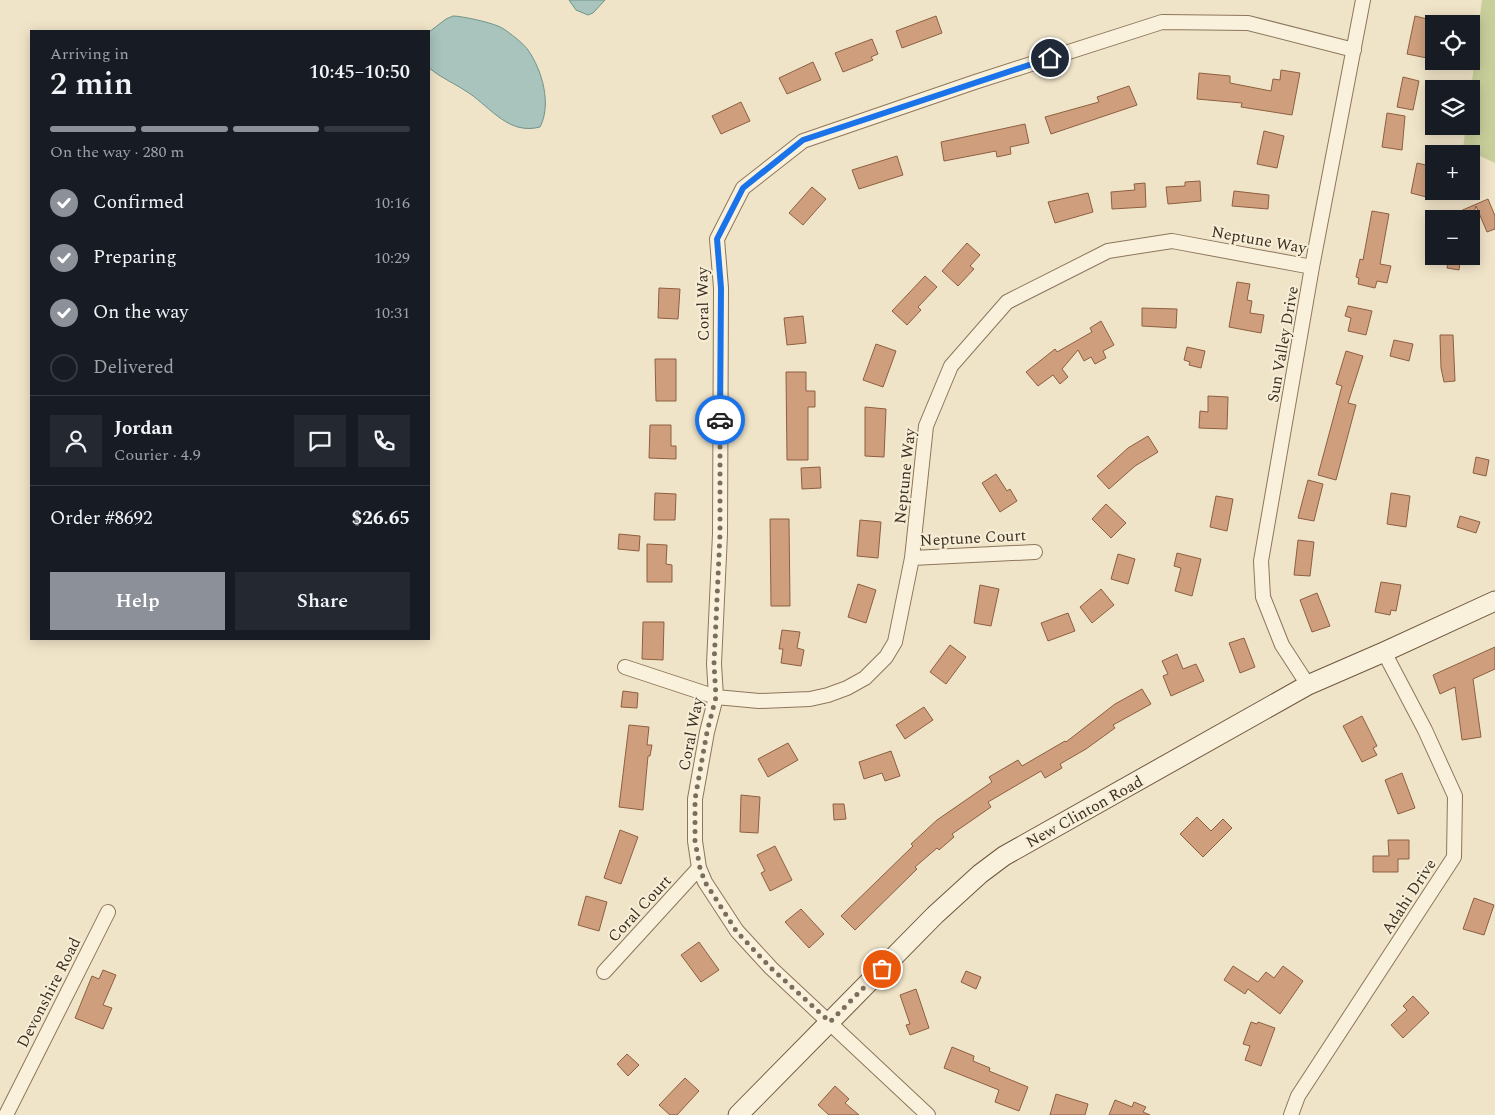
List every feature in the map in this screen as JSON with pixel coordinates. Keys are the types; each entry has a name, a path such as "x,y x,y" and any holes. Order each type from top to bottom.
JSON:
{"street":[{"name":"Sun Valley Drive","path":"1308,685 1282,645 1263,597 1261,561 1312,267 1363,0"},
{"name":"Coral Way","path":"928,1115 771,968 737,932 705,882 700,868 695,841 695,799 707,732 716,697 714,664 720,534 721,288 717,239 743,188 803,140 1162,22 1248,23 1354,50"},
{"name":"Neptune Way","path":"625,667 716,697 759,701 810,699 847,688 865,678 886,657 895,642 912,558 926,426 951,366 1007,302 1108,251 1172,241 1312,267"},
{"name":"Neptune Court","path":"912,558 1035,552"},
{"name":"New Clinton Road","path":"738,1115 935,915 980,874 1004,856 1308,685 1495,600"},
{"name":"Adahi Drive","path":"1291,1115 1298,1096 1454,857 1455,796 1384,652"},
{"name":"Coral Court","path":"604,972 700,868"},
{"name":"Devonshire Road","path":"6,1115 108,912"}],"green space":[{"path":"1482,0 1495,0 1495,163 1480,156 1480,145 1463,145 1465,135 1480,135 1480,80 1472,80 1473,70 1480,70 1480,16"}],"water":[{"path":"569,0 605,0 593,13 588,15 576,10"},
{"path":"453,16 463,17 498,26 512,35 528,50 537,67 544,87 544,118 540,127 519,127 510,124 469,93 430,69 430,31"}],"building":[{"path":"936,16 942,33 902,48 896,31"},
{"path":"1415,16 1425,18 1425,58 1407,54"},
{"path":"872,39 878,54 871,57 873,60 843,72 835,53"},
{"path":"813,62 821,80 787,94 779,78"},
{"path":"1281,70 1300,73 1292,115 1241,107 1242,103 1197,99 1199,73 1230,76 1230,83 1271,91 1273,79 1280,80"},
{"path":"1403,77 1419,81 1413,110 1397,107"},
{"path":"1129,86 1137,105 1051,134 1045,117 1099,102 1097,97"},
{"path":"741,102 750,121 721,134 712,116"},
{"path":"1387,113 1405,116 1402,150 1382,147"},
{"path":"1025,124 1029,143 1010,147 1011,154 997,157 996,151 944,161 941,142"},
{"path":"1264,131 1284,136 1277,168 1257,164"},
{"path":"897,156 903,175 859,189 852,170"},
{"path":"1417,163 1425,165 1425,197 1411,193"},
{"path":"1200,181 1201,201 1168,204 1166,187 1185,186 1185,182"},
{"path":"1145,183 1146,207 1112,209 1111,192 1135,190 1134,184"},
{"path":"812,187 826,199 803,225 789,213"},
{"path":"1234,191 1269,195 1268,209 1232,206"},
{"path":"1088,193 1093,212 1055,223 1048,202"},
{"path":"1488,199 1495,216 1495,229 1487,232 1480,215 1480,210 1478,210 1476,206 1475,210 1463,210"},
{"path":"1372,211 1389,214 1380,264 1391,266 1387,283 1377,281 1375,288 1358,284 1359,278 1356,277 1360,259 1363,260"},
{"path":"967,243 980,255 970,266 974,269 958,286 942,271"},
{"path":"1448,265 1460,265 1459,270 1447,268"},
{"path":"925,276 937,287 918,307 921,310 907,325 892,311"},
{"path":"1237,282 1250,284 1247,300 1252,301 1250,313 1264,315 1261,333 1229,327"},
{"path":"659,288 680,289 678,319 658,318"},
{"path":"1348,306 1372,311 1366,335 1348,331 1351,318 1345,316"},
{"path":"1142,308 1177,309 1176,328 1142,326"},
{"path":"803,316 806,343 787,345 784,318"},
{"path":"1101,321 1114,345 1103,351 1106,358 1095,364 1091,357 1084,361 1078,350 1062,369 1068,377 1060,384 1053,375 1038,386 1026,372 1055,349 1057,352 1092,332 1090,328"},
{"path":"1440,335 1453,335 1455,381 1444,382 1441,368"},
{"path":"1394,340 1413,344 1409,361 1390,356"},
{"path":"876,344 896,351 883,387 863,380"},
{"path":"1187,347 1205,351 1201,368 1189,365 1190,362 1184,360"},
{"path":"1346,351 1363,356 1348,403 1356,405 1336,480 1318,475 1342,386 1336,384"},
{"path":"655,359 676,359 676,401 656,401"},
{"path":"786,372 806,372 806,391 815,391 815,407 808,407 808,460 787,460"},
{"path":"1208,396 1228,397 1227,429 1199,428 1200,411 1208,412"},
{"path":"865,407 886,409 884,457 865,456"},
{"path":"650,425 671,425 671,446 676,446 676,459 649,458"},
{"path":"1148,436 1158,452 1135,466 1109,489 1097,476 1128,448"},
{"path":"1476,457 1489,460 1486,476 1473,473"},
{"path":"820,467 821,488 802,489 801,468"},
{"path":"996,474 1007,491 1010,489 1017,501 1000,512 982,483"},
{"path":"1308,480 1323,484 1314,521 1298,518"},
{"path":"655,493 676,494 675,520 654,520"},
{"path":"1391,493 1410,496 1406,527 1387,524"},
{"path":"1216,496 1233,499 1227,531 1210,527"},
{"path":"1106,504 1126,523 1111,538 1092,519"},
{"path":"1460,516 1480,522 1476,533 1457,527"},
{"path":"770,519 789,519 790,606 771,606"},
{"path":"860,520 881,522 878,558 857,556"},
{"path":"619,534 640,536 639,551 618,549"},
{"path":"1298,540 1314,542 1310,576 1294,575"},
{"path":"647,544 667,545 666,564 672,565 672,582 647,582"},
{"path":"1177,553 1201,559 1192,596 1175,591 1181,568 1174,566"},
{"path":"1118,554 1135,559 1128,584 1111,579"},
{"path":"1381,582 1401,585 1396,611 1391,610 1390,615 1375,612"},
{"path":"858,584 876,590 866,623 848,617"},
{"path":"980,585 999,589 991,626 974,623"},
{"path":"1101,589 1114,605 1092,623 1080,607"},
{"path":"1317,593 1330,626 1312,632 1300,600"},
{"path":"1068,613 1075,631 1048,641 1041,623"},
{"path":"643,622 664,622 663,660 642,659"},
{"path":"782,630 800,632 797,648 804,650 801,666 781,663 783,649 779,649"},
{"path":"1244,638 1255,667 1240,673 1229,643"},
{"path":"950,645 966,657 946,684 930,672"},
{"path":"1495,647 1495,669 1473,679 1481,737 1462,740 1455,687 1440,694 1433,675"},
{"path":"1177,654 1183,669 1196,664 1204,681 1171,696 1163,676 1168,674 1162,661"},
{"path":"1142,689 1151,704 1113,725 1115,728 1086,749 1060,764 1062,768 1045,778 1041,771 988,802 991,807 952,834 954,837 939,850 937,848 915,867 917,869 855,930 841,916 937,820 992,782 989,777 1018,760 1022,766 1066,742 1115,704"},
{"path":"623,691 638,693 637,708 621,707"},
{"path":"924,707 933,720 905,739 896,725"},
{"path":"1362,716 1377,746 1373,748 1377,755 1362,762 1343,726"},
{"path":"629,725 649,727 647,745 652,745 650,756 648,756 643,810 619,807"},
{"path":"788,743 798,760 768,777 758,759"},
{"path":"891,751 900,776 885,781 882,773 864,779 859,762"},
{"path":"1402,773 1415,808 1398,814 1385,780"},
{"path":"741,795 760,797 758,833 740,832"},
{"path":"833,804 844,804 846,819 834,820"},
{"path":"1197,817 1211,831 1223,819 1232,828 1203,857 1180,834"},
{"path":"620,830 638,837 621,884 604,878"},
{"path":"1388,840 1409,840 1409,859 1398,859 1398,872 1373,872 1373,856 1389,856"},
{"path":"775,846 792,880 770,891 761,873 765,871 757,855"},
{"path":"586,896 607,902 599,931 578,925"},
{"path":"1474,898 1494,905 1484,935 1463,929"},
{"path":"801,909 824,934 809,948 785,922"},
{"path":"699,942 719,970 701,982 681,955"},
{"path":"1233,966 1258,982 1266,972 1274,978 1283,966 1303,981 1280,1014 1248,989 1245,994 1224,980"},
{"path":"103,970 116,975 103,1005 112,1008 103,1029 75,1018 92,976 99,979"},
{"path":"966,971 981,977 976,989 961,982"},
{"path":"916,989 929,1028 910,1035 906,1025 910,1024 900,995"},
{"path":"1413,996 1429,1013 1403,1038 1391,1025 1407,1010 1403,1006"},
{"path":"1251,1022 1257,1024 1258,1022 1275,1028 1261,1066 1245,1060 1250,1046 1243,1044"},
{"path":"952,1047 974,1056 973,1061 990,1068 989,1071 1028,1087 1019,1111 995,1102 999,1090 944,1068"},
{"path":"627,1054 639,1065 628,1076 617,1064"},
{"path":"685,1078 699,1091 677,1115 670,1115 659,1105"},
{"path":"835,1086 849,1099 845,1103 859,1115 829,1115 818,1105"},
{"path":"1056,1094 1088,1104 1085,1115 1050,1115"},
{"path":"1115,1100 1132,1107 1134,1102 1146,1107 1143,1112 1150,1115 1109,1115"}],"way so far":[{"path":"720,420 720,534 714,664 716,697 707,732 695,799 695,841 700,868 710,891 737,932 771,968 830,1022 882,969"}],"route":[{"path":"720,420 721,288 717,239 743,188 803,140 1050,58"}]}
